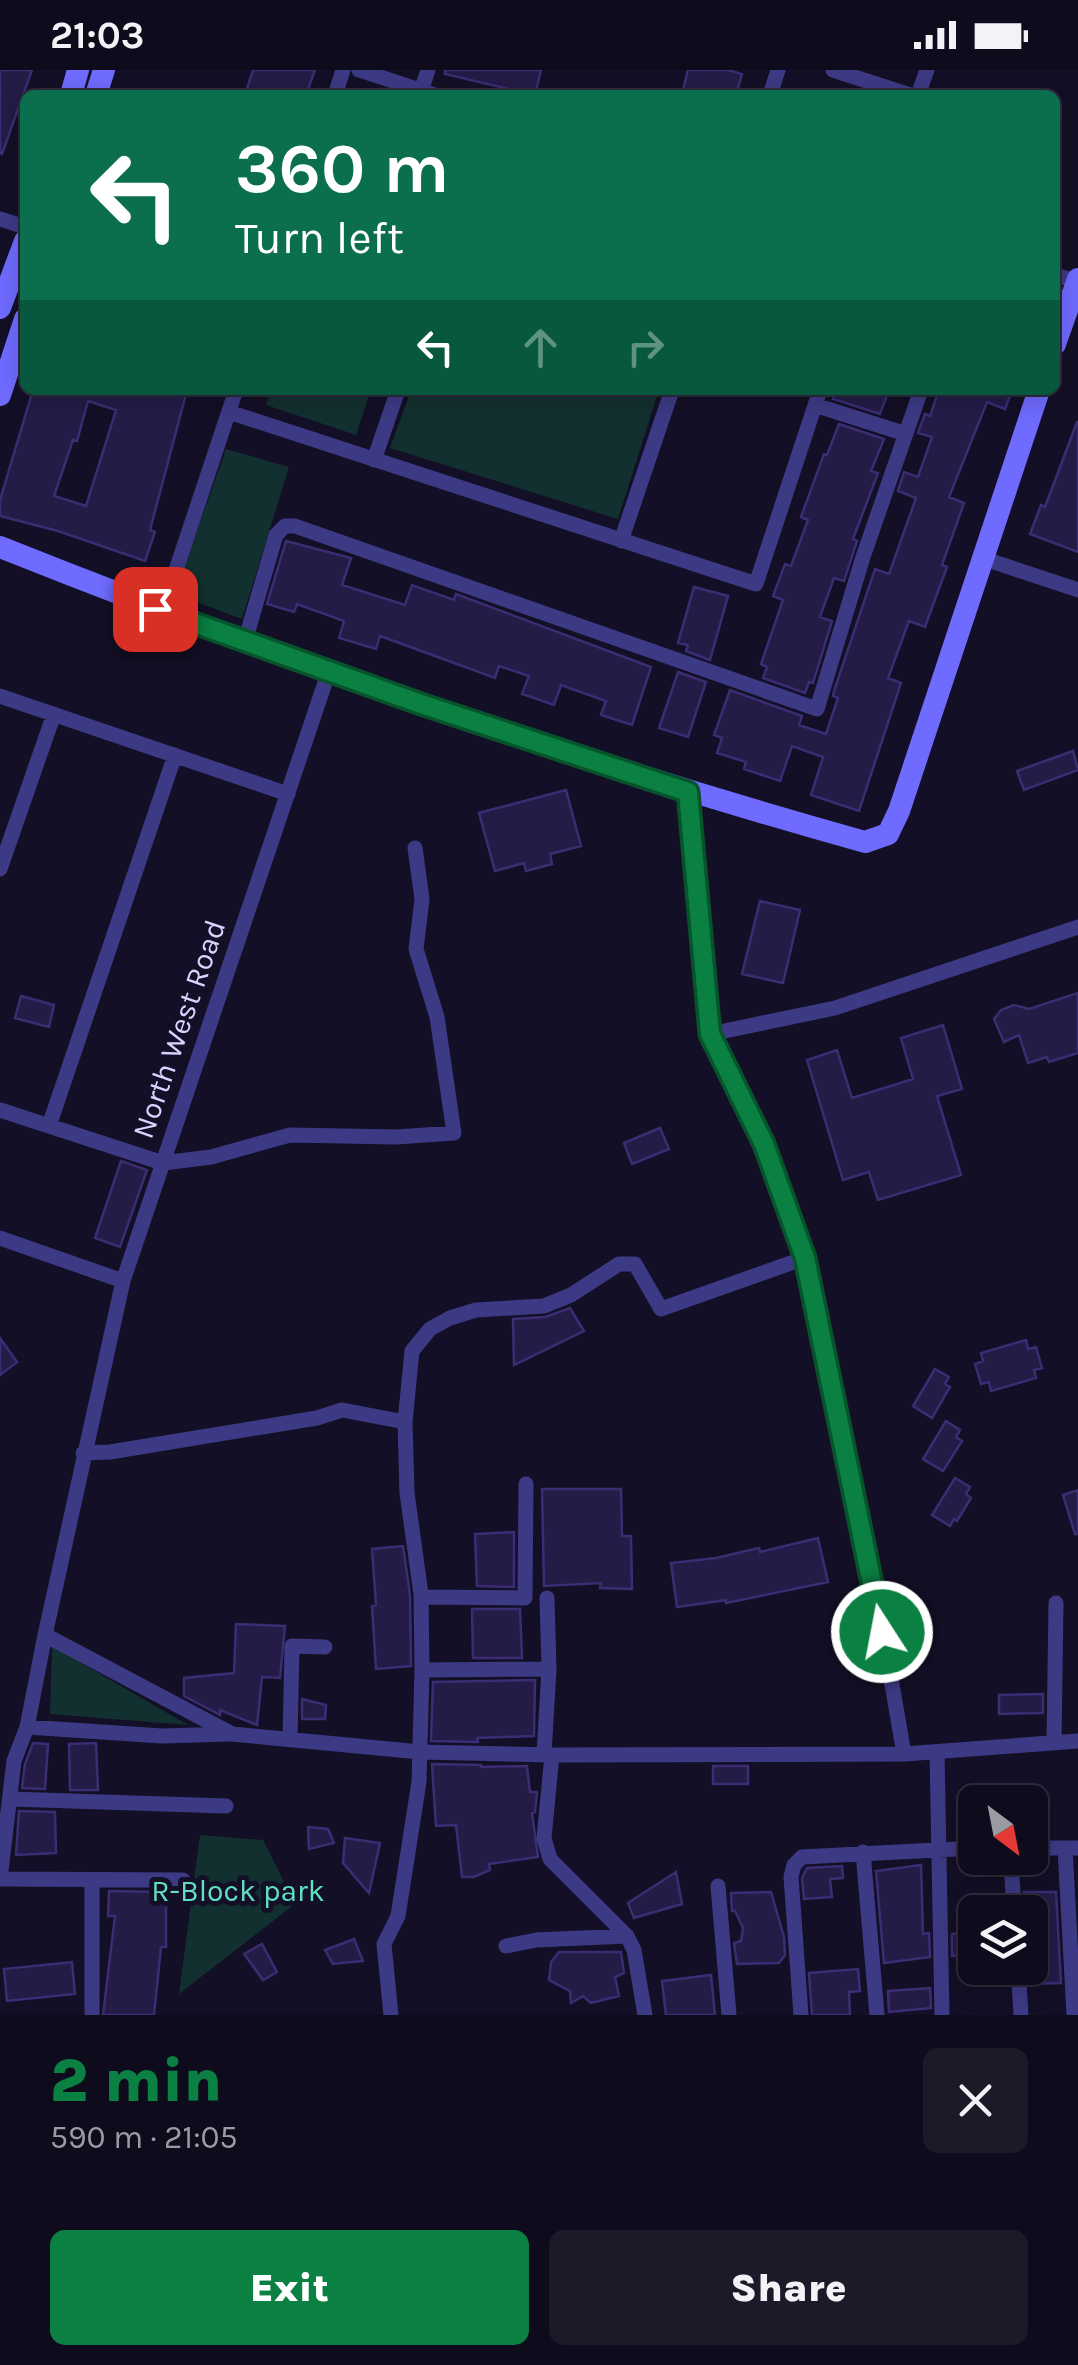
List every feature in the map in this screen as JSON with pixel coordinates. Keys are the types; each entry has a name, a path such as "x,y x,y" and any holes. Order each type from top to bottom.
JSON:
{"street":[{"path":"359,70 419,90"},
{"path":"836,71 895,90"},
{"path":"0,308 6,273 20,249"},
{"path":"1060,322 1070,278"},
{"path":"0,394 20,334"},
{"path":"155,609 169,592 234,395"},
{"path":"374,460 396,395"},
{"path":"622,541 670,395"},
{"path":"244,641 276,535 285,526 295,526 817,709 863,557 919,395"},
{"path":"0,546 155,609 329,671 688,792 865,842 888,834 899,812 1037,395"},
{"path":"229,412 756,584 818,398 906,434"},
{"path":"982,558 1078,590"},
{"name":"North West Road","path":"0,1879 10,1799 7,1761 27,1727 123,1282 329,671"},
{"path":"2,702 54,714 288,794"},
{"path":"0,870 54,714"},
{"path":"49,1126 175,755"},
{"path":"688,792 710,1034 764,1144 805,1258 904,1754"},
{"path":"0,1110 163,1163 211,1156 290,1135 396,1137 454,1133 437,1018 416,949 422,899 415,848"},
{"path":"710,1034 835,1008 1078,927"},
{"path":"0,1238 123,1282"},
{"path":"392,2015 384,1944 398,1916 420,1752 421,1597 404,1422 412,1351 430,1329 463,1313 544,1306 571,1296 628,1262 635,1264 661,1310 805,1258"},
{"path":"83,1454 317,1418 342,1410 404,1422"},
{"path":"421,1597 524,1598 526,1484"},
{"path":"547,1598 544,1838 550,1860 627,1936 634,1950 645,2015"},
{"path":"1054,1742 1056,1603"},
{"path":"46,1635 232,1734"},
{"path":"290,1739 292,1646 325,1647"},
{"path":"422,1670 549,1669"},
{"path":"27,1727 162,1736 232,1734 420,1752 548,1755 904,1754 937,1758 1078,1741"},
{"path":"937,1758 942,2015"},
{"path":"10,1799 226,1806"},
{"path":"801,2015 791,1878 794,1865 802,1857 958,1848"},
{"path":"1071,1848 1074,2015"},
{"path":"864,1852 877,2015"},
{"path":"0,1879 183,1880"},
{"path":"92,1881 92,2015"},
{"path":"718,1886 728,2015"},
{"path":"506,1946 536,1940 627,1936"},
{"path":"1019,1985 1021,2015"}],"green space":[{"path":"269,395 369,395 356,435 266,405"},
{"path":"409,395 657,395 618,519 390,448"},
{"path":"226,449 289,467 242,619 175,594"},
{"path":"52,1646 188,1725 50,1714"},
{"name":"R-Block park","path":"200,1835 263,1840 295,1904 179,1994"}],"building":[{"path":"0,70 32,70 25,90 20,90 20,104 0,153"},
{"path":"253,70 315,70 308,90 247,90"},
{"path":"445,70 541,70 536,90 514,90 445,74"},
{"path":"688,70 742,74 737,90 683,90"},
{"path":"32,395 186,395 145,561 0,516 0,500","holes":["88,401 116,410 86,506 54,496 73,440 77,441"]},
{"path":"834,395 887,395 880,414 833,399"},
{"path":"937,395 1010,395 1005,409 987,402 949,497 964,503 942,565 947,567 925,627 909,621 888,678 901,683 859,811 811,795 823,757 792,746 780,781 744,769 746,762 717,753 722,738 714,735 730,690 802,716 799,725 826,734 838,698 833,696 834,691 875,569 889,574 916,498 898,491 904,472 918,477 932,437 918,433 925,414 930,416"},
{"path":"1077,422 1078,552 1030,534 1041,505 1045,507"},
{"path":"839,424 884,439 871,471 878,473 853,539 857,541 844,581 834,578 820,617 832,621 813,683 809,682 805,693 763,678 767,667 761,664 783,600 773,596 785,564 791,566 808,520 801,517"},
{"path":"286,541 351,558 342,585 405,605 412,585 454,600 456,594 651,667 632,725 601,715 606,701 561,685 554,705 522,694 529,676 499,666 495,678 380,636 376,649 339,638 344,621 297,604 294,612 267,604"},
{"path":"694,587 728,596 710,660 686,651 688,645 678,643"},
{"path":"678,672 706,682 688,737 659,728"},
{"path":"1073,751 1078,770 1024,790 1017,771"},
{"path":"566,790 581,846 550,854 552,864 526,871 524,863 495,871 479,813"},
{"path":"760,901 800,910 783,983 742,974"},
{"path":"1078,993 1078,1053 1049,1062 1047,1057 1028,1063 1019,1035 1004,1042 994,1019 1001,1010 1014,1005 1029,1009"},
{"path":"21,996 54,1005 49,1027 15,1018"},
{"path":"943,1025 962,1089 937,1096 961,1175 878,1200 869,1172 843,1180 807,1060 837,1050 852,1098 913,1079 901,1038"},
{"path":"660,1128 669,1149 632,1164 624,1143"},
{"path":"121,1161 147,1170 120,1247 95,1238"},
{"path":"570,1308 584,1331 514,1365 513,1319 545,1317"},
{"path":"0,1338 17,1362 0,1375"},
{"path":"1026,1340 1028,1349 1036,1347 1042,1368 1034,1370 1036,1378 991,1391 989,1382 981,1384 975,1364 983,1361 981,1353"},
{"path":"935,1369 949,1377 945,1384 950,1387 932,1418 913,1406"},
{"path":"946,1421 960,1430 956,1437 962,1441 943,1471 923,1459"},
{"path":"955,1478 970,1487 966,1494 971,1498 950,1526 932,1515"},
{"path":"542,1489 621,1489 622,1536 631,1536 632,1589 600,1588 601,1583 544,1586"},
{"path":"1078,1490 1078,1534 1075,1534 1063,1495"},
{"path":"514,1532 514,1587 477,1586 475,1534"},
{"path":"818,1538 828,1582 726,1603 677,1607 671,1563 759,1548 760,1552"},
{"path":"403,1546 410,1595 411,1666 376,1669 372,1549"},
{"path":"472,1609 520,1609 522,1658 473,1658"},
{"path":"236,1624 285,1626 280,1678 262,1677 257,1725 220,1710 220,1715 184,1696 184,1678 234,1673"},
{"path":"535,1680 534,1736 477,1738 478,1742 431,1741 433,1682"},
{"path":"1043,1694 1043,1713 999,1714 999,1695"},
{"path":"302,1699 326,1705 325,1719 302,1719"},
{"path":"33,1743 48,1744 45,1789 22,1788"},
{"path":"96,1743 98,1790 70,1790 69,1744"},
{"path":"432,1764 527,1766 530,1792 537,1792 532,1813 538,1857 489,1864 490,1870 462,1877 456,1825 436,1826"},
{"path":"713,1766 748,1766 748,1784 713,1784"},
{"path":"19,1811 55,1812 56,1853 16,1855"},
{"path":"308,1827 328,1829 334,1843 309,1849"},
{"path":"345,1838 380,1843 369,1893 343,1863"},
{"path":"921,1865 923,1934 929,1933 930,1957 884,1963 876,1871"},
{"path":"842,1866 843,1878 830,1879 832,1897 804,1899 802,1878 807,1868"},
{"path":"676,1872 682,1904 634,1918 628,1903"},
{"path":"109,1891 166,1892 166,1947 161,1947 154,2015 103,2015 115,1916 108,1916"},
{"path":"771,1892 785,1955 779,1963 737,1964 734,1943 741,1941 743,1928 732,1911 731,1893"},
{"path":"1024,1892 1056,1892 1061,1983 1048,1983 1048,1895"},
{"path":"958,1933 958,1955 952,1956 952,1934"},
{"path":"354,1939 363,1961 333,1964 325,1950"},
{"path":"262,1944 277,1972 263,1980 244,1954"},
{"path":"559,1952 621,1952 624,1973 615,1977 619,1996 591,2003 583,1996 571,2003 570,1991 549,1980 551,1962"},
{"path":"72,1962 75,1994 7,2001 4,1969"},
{"path":"858,1969 860,1991 849,1992 850,2015 812,2015 809,1973"},
{"path":"711,1975 715,2015 666,2015 662,1981"},
{"path":"930,1988 931,2008 889,2012 888,1991"}],"route":[{"path":"155,609 421,704 688,792 710,1034 764,1144 805,1258 882,1632"}]}
